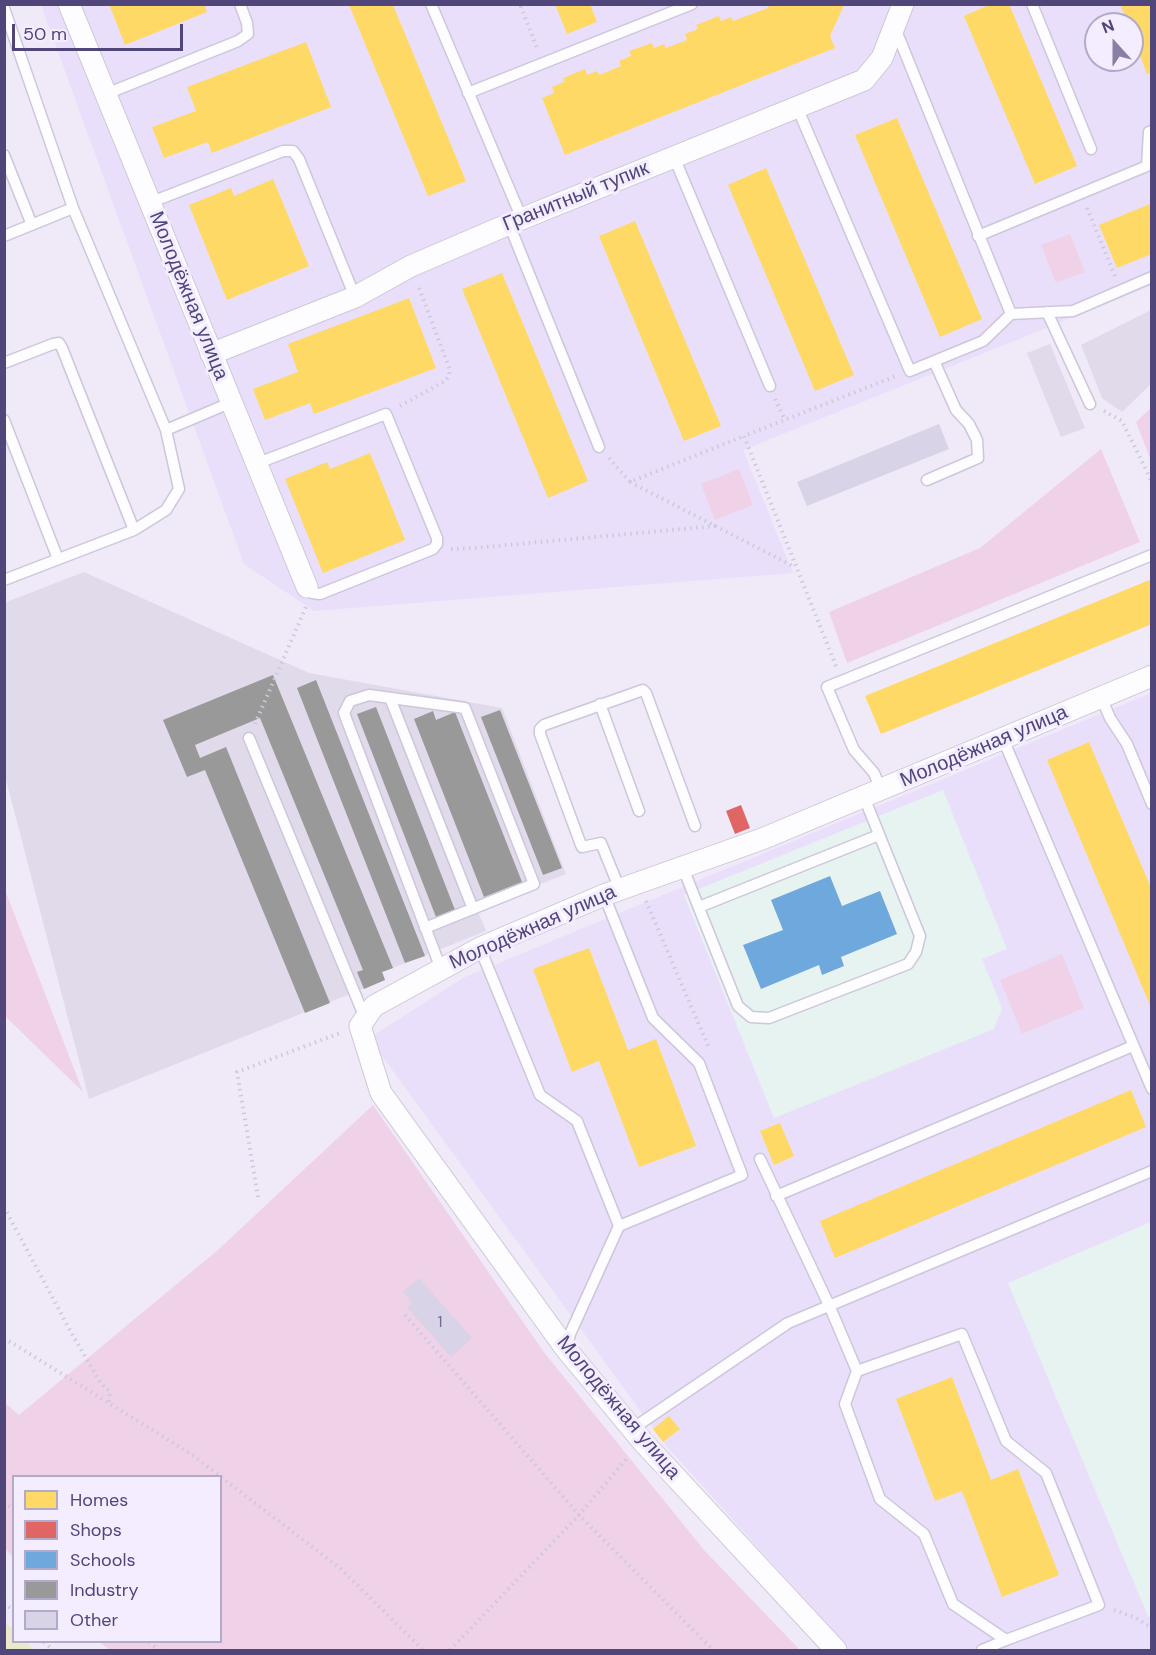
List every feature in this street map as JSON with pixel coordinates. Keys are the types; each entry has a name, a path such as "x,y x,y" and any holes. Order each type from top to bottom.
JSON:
{"street":[{"name":"Молодёжная улица","path":"69,4 310,590"},
{"name":"Гранитный тупик","path":"211,354 355,297 411,266 515,222 864,80 882,58 903,4"},
{"name":"Молодёжная улица","path":"836,1650 634,1439 566,1349 381,1093 363,1022 374,1006 480,948 621,889 762,839 1152,676"}],"lane":[{"path":"106,94 238,42 248,34 247,22 240,4"},
{"path":"432,4 468,93 599,447"},
{"path":"468,93 692,4"},
{"path":"1032,4 1091,149"},
{"path":"4,8 73,208 166,430 179,489 166,510 134,530 4,580"},
{"path":"894,26 1011,314"},
{"path":"797,107 910,370 982,341 1011,314 1073,311 1152,278"},
{"path":"978,236 1147,166 1149,132 1152,131"},
{"path":"149,203 283,151 293,151 299,159 355,297"},
{"path":"4,155 32,225"},
{"path":"674,157 770,386"},
{"path":"4,236 73,208"},
{"path":"1047,312 1090,404"},
{"path":"4,363 59,343 134,530"},
{"path":"927,480 978,458 977,440 969,424 956,410 934,361"},
{"path":"166,430 232,402"},
{"path":"258,463 386,414 437,538 437,544 433,549 320,594 310,590"},
{"path":"4,420 58,559"},
{"path":"683,868 738,1006 751,1017 769,1018 908,964 916,952 920,936 879,835 873,794 874,773 854,750 827,687 1152,555"},
{"path":"566,1349 570,1334 619,1226 742,1175 699,1063 653,1018 621,889 601,843 582,847 580,845 540,729 544,725 643,690 695,826"},
{"path":"425,928 534,884 465,708 369,695 350,701 344,713 425,928 441,969"},
{"path":"1101,697 1110,718 1127,744 1152,804"},
{"path":"390,698 472,909"},
{"path":"600,704 639,811"},
{"path":"249,738 363,1022"},
{"path":"1002,739 1152,1089"},
{"path":"699,907 879,835"},
{"path":"480,948 540,1095 577,1121 619,1226"},
{"path":"776,1196 1133,1046"},
{"path":"760,1159 829,1305 857,1371 844,1404 880,1499 924,1534 953,1604 1006,1640"},
{"path":"634,1439 788,1323 1152,1171"},
{"path":"857,1371 962,1334 1006,1442 1046,1473 1099,1605 982,1650"}],"path":[{"path":"527,4 521,7 543,63"},
{"path":"1081,192 1121,291"},
{"path":"386,414 445,381 449,376 450,370 411,266"},
{"path":"630,482 910,370"},
{"path":"770,386 785,420"},
{"path":"1090,404 1122,421 1152,482"},
{"path":"744,436 842,681"},
{"path":"599,447 630,482 795,567"},
{"path":"433,549 474,548 716,526"},
{"path":"249,738 310,590"},
{"path":"621,889 709,1048"},
{"path":"258,1197 237,1072 363,1022"},
{"path":"4,1207 99,1382 110,1392 110,1403"},
{"path":"405,1315 579,1515 713,1650"},
{"path":"4,1338 191,1454 218,1475"},
{"path":"450,1650 579,1515 634,1439"},
{"path":"222,1478 341,1569 423,1650"},
{"path":"1099,1605 1136,1618 1152,1628"}],"shaded area":[{"path":"41,5 1151,5 1151,286 743,450 793,573 314,611 244,564"},
{"path":"1070,234 1085,272 1056,283 1041,245"},
{"path":"1151,310 1151,384 1122,412 1102,398 1081,345"},
{"path":"1050,344 1085,428 1061,437 1027,353"},
{"path":"1151,408 1151,461 1136,422"},
{"path":"1101,449 1140,542 847,663 829,612 980,548"},
{"path":"739,469 753,505 715,520 701,484"},
{"path":"84,572 309,673 502,708 566,874 477,909 486,931 383,972 385,980 89,1099 5,776 4,603"},
{"path":"1151,693 1151,1650 850,1650 663,1442 369,1038 465,977"},
{"path":"943,790 1007,949 982,959 1002,1008 994,1029 774,1118 684,895"},
{"path":"5,890 83,1092 5,1016"},
{"path":"1062,954 1084,1008 1022,1034 1000,980"},
{"path":"373,1105 543,1351 704,1550 800,1650 109,1650 101,1643 222,1643 222,1475 12,1475 12,1556 5,1549 4,1402 19,1415 219,1249"},
{"path":"1151,1222 1151,1619 1008,1283"},
{"path":"4,1621 12,1628 12,1643 27,1643 35,1650 5,1650"}],"building: Homes":[{"path":"109,4 204,4 207,12 125,45"},
{"path":"555,4 590,4 597,22 567,34"},
{"path":"991,4 1009,4 1077,166 1035,184 964,16"},
{"path":"1120,4 1152,4 1152,73 1147,74 1144,66 1144,12 1123,12"},
{"path":"349,5 393,5 466,181 428,196"},
{"path":"769,5 844,5 830,36 835,48 565,155 542,98 554,93 552,87 564,82 563,78 585,69 587,75 597,71 599,75 621,66 619,61 631,56 629,51 652,43 654,48 664,44 666,48 687,40 685,34 698,29 696,25 719,16 721,21 731,17 733,21 768,8"},
{"path":"306,42 331,107 212,153 208,142 164,158 152,127 196,111 187,87"},
{"path":"897,118 982,319 940,337 855,135"},
{"path":"766,168 854,375 815,391 728,185"},
{"path":"273,179 309,266 227,300 189,205 231,188 234,196"},
{"path":"1152,203 1152,254 1117,268 1099,225"},
{"path":"635,221 721,426 684,441 599,236"},
{"path":"502,273 588,481 548,498 462,289"},
{"path":"409,298 436,368 314,414 310,403 265,420 253,389 298,372 288,344"},
{"path":"370,453 405,540 323,573 285,479 327,462 330,469"},
{"path":"1152,579 1152,624 881,734 865,696"},
{"path":"1089,742 1152,890 1152,1010 1047,760"},
{"path":"589,948 628,1050 656,1039 696,1146 639,1167 599,1061 572,1072 533,969"},
{"path":"1131,1090 1146,1127 835,1258 820,1221"},
{"path":"780,1123 794,1156 774,1165 760,1131"},
{"path":"952,1377 991,1480 1018,1469 1059,1575 1002,1597 962,1491 935,1501 896,1399"},
{"path":"669,1416 680,1429 663,1442 653,1429"}],"building: Shops":[{"path":"741,805 750,828 735,834 726,811"}],"building: Schools":[{"path":"830,876 842,906 880,891 897,934 841,957 844,966 822,975 819,965 761,989 743,945 783,930 771,900"}],"building: Industry":[{"path":"273,675 393,968 382,972 385,980 364,989 357,972 363,970 260,718 195,745 200,758 226,747 330,1003 305,1013 205,770 187,777 163,720"},
{"path":"316,680 425,956 405,963 297,688"},
{"path":"376,707 455,910 436,917 357,714"},
{"path":"500,710 562,868 543,875 481,717"},
{"path":"433,711 436,720 455,712 522,882 484,897 414,719"}],"building: Other":[{"path":"939,424 949,449 807,506 797,482"},
{"path":"419,1278 472,1338 451,1357 407,1307 412,1303 403,1292"}]}
